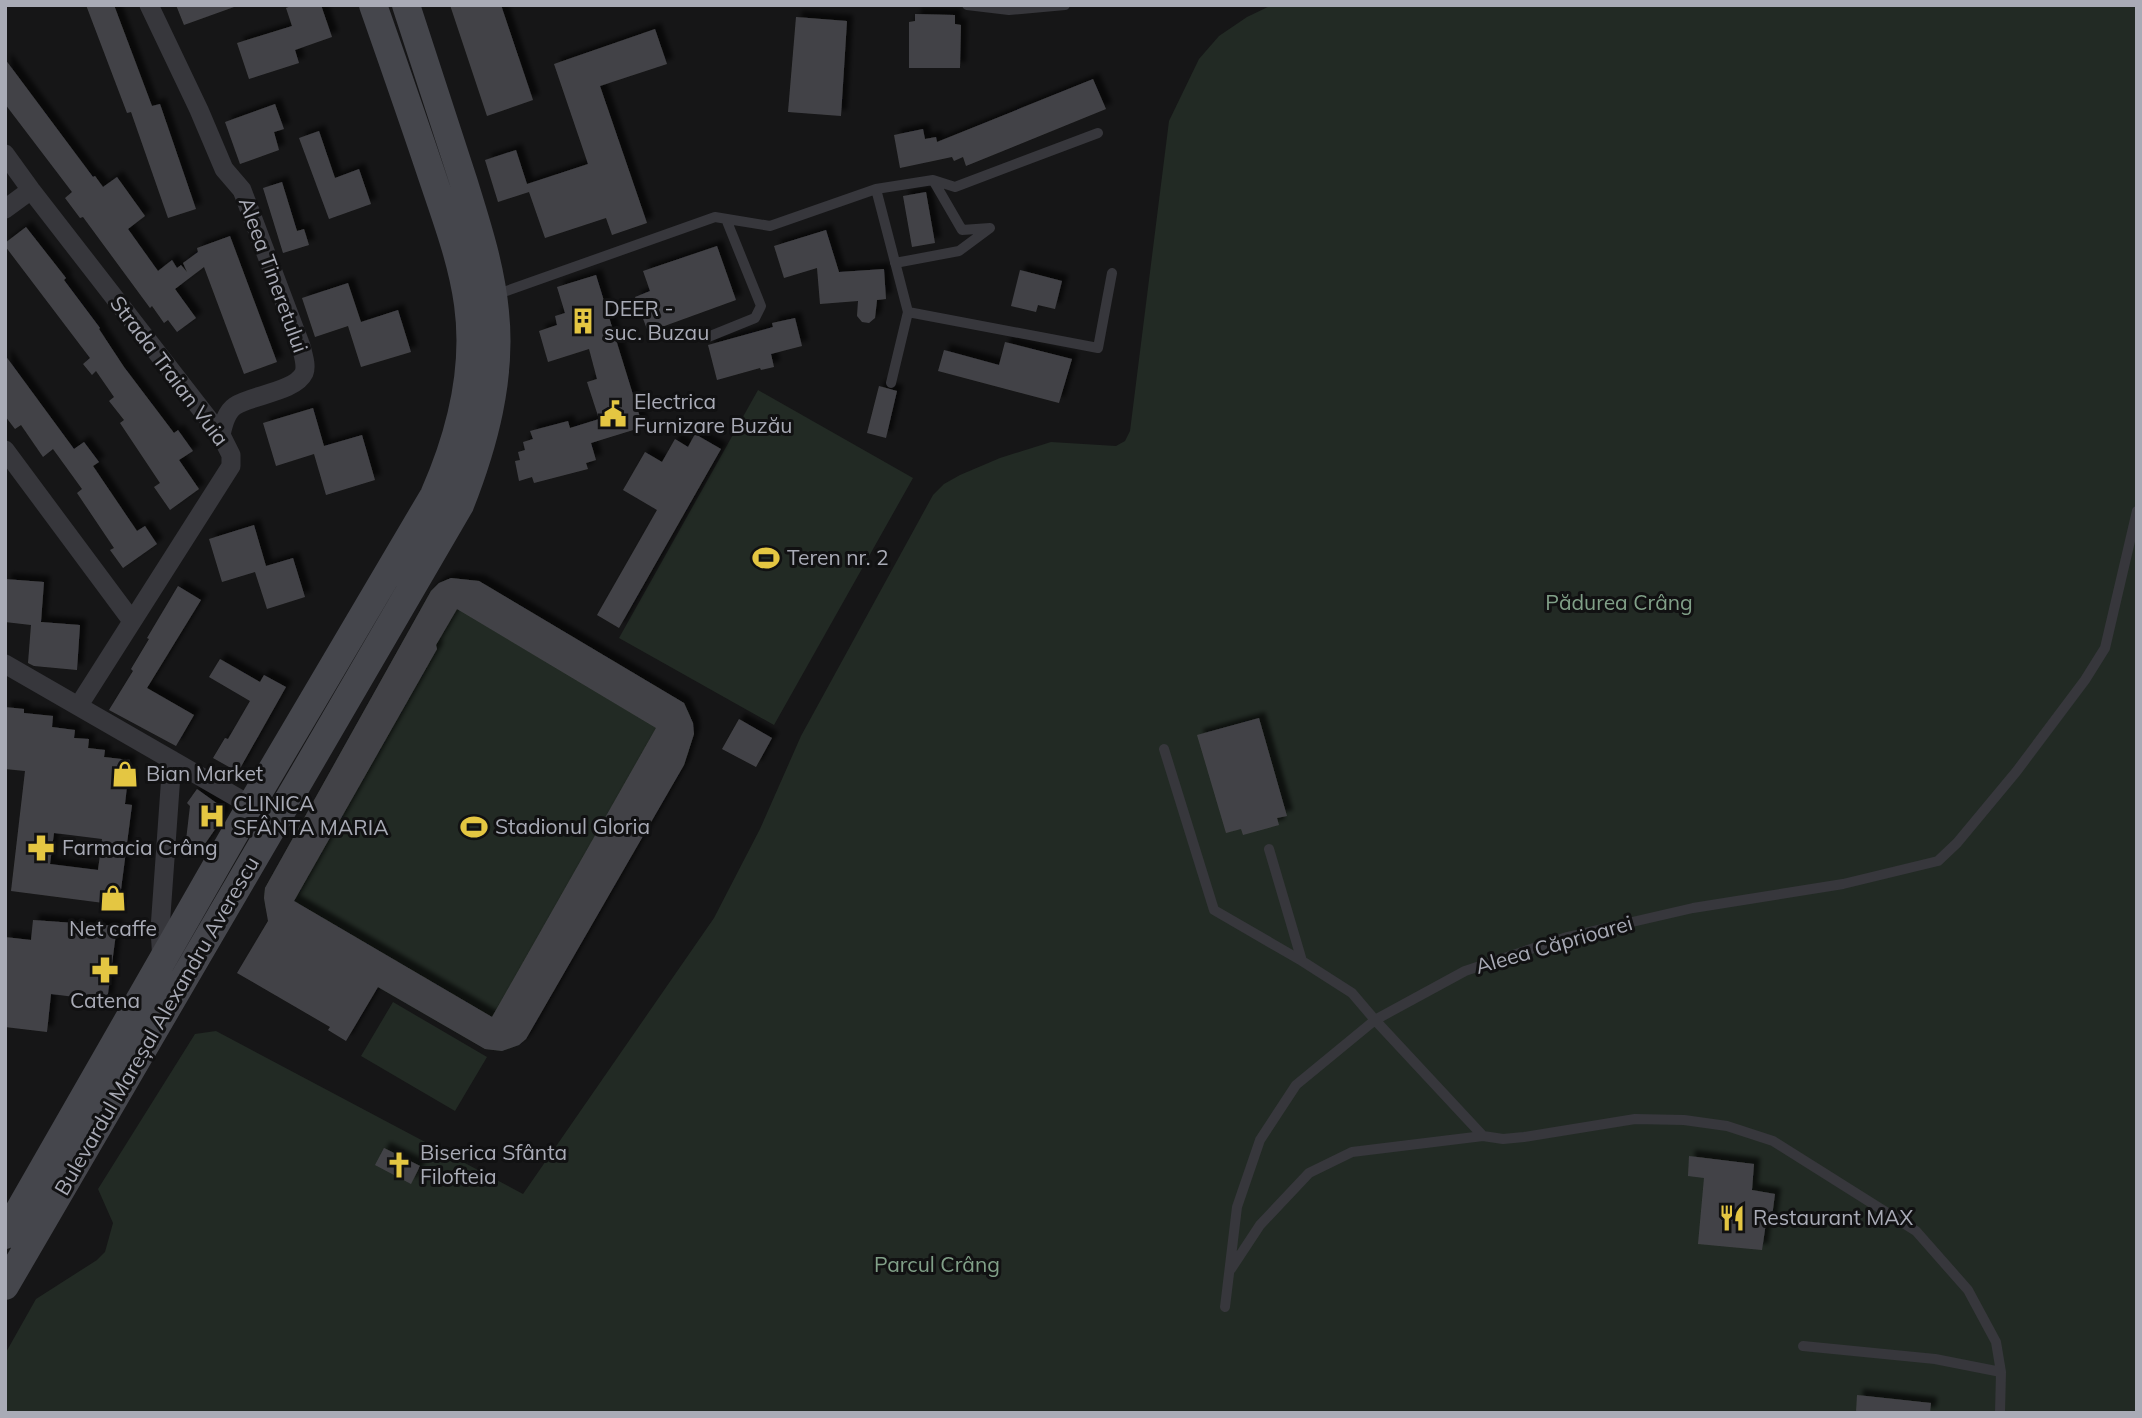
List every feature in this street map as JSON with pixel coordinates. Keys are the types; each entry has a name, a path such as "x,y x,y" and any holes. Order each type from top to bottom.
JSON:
{"main road":[{"name":"Bulevardul Mareșal Alexandru Averescu","path":"17,1223 276,819 464,495 472,475 490,410 496,343 481,299 454,239 373,5"},
{"name":"Bulevardul Mareșal Alexandru Averescu","path":"10,1277 17,1223 250,807 434,495 446,466 464,407 469,345 481,299 480,234 406,5"},
{"path":"419,137 447,128"}],"street":[{"name":"Aleea Tineretului","path":"149,5 200,110 224,169 242,190 305,362 303,374 294,384 233,407 223,423 221,435"},
{"name":"Strada Traian Vuia","path":"5,153 221,435 231,455 230,466 79,705"},
{"path":"5,209 31,190"},
{"path":"5,450 132,621"},
{"path":"5,664 250,807 276,819"},
{"path":"162,963 160,929 172,760"}],"lane":[{"path":"967,5 1009,10 1065,5"},
{"path":"944,202 955,187 1098,133"},
{"path":"481,299 715,218 770,226 876,189 933,180 955,187"},
{"path":"933,180 962,230 959,251"},
{"path":"876,189 908,312 891,383"},
{"path":"708,337 755,318 761,306 726,219"},
{"path":"895,263 959,251 990,228 962,230"},
{"path":"908,312 1098,348 1112,273"},
{"name":"Aleea Căprioarei","path":"1225,1307 1237,1207 1261,1140 1296,1085 1376,1020 1465,971 1567,937 1693,908 1843,884 1938,861 1957,843 2016,772 2085,680 2105,648 2137,511"},
{"path":"1164,749 1214,910 1352,993 1483,1136"},
{"path":"1269,849 1302,961"},
{"path":"1229,1272 1260,1225 1309,1173 1352,1152 1483,1136 1503,1139 1524,1137 1635,1119 1684,1120 1727,1126 1773,1141 1916,1231 1968,1290 1996,1342 2001,1372 2000,1413"},
{"path":"1803,1346 1935,1359 2001,1372"}],"green space":[{"name":"Pădurea Crâng","path":"1272,5 2137,5 2137,1413 5,1413 5,1354 36,1299 97,1260 105,1252 113,1223 98,1189 195,1034 216,1031 523,1194 714,918 760,829 801,736 933,495 944,484 960,475 1000,458 1051,442 1116,446 1125,441 1130,431 1169,121 1199,59 1219,36 1247,17"},
{"name":"Teren nr. 2","path":"758,390 913,478 774,725 619,638"},
{"name":"Stadionul Gloria","path":"451,578 479,581 684,703 693,726 692,741 684,765 519,1045 502,1051 485,1049 275,928 265,904 265,888 431,591 439,583"},
{"path":"393,1002 487,1057 455,1111 361,1056"}],"building":[{"path":"86,5 114,5 152,106 160,104 196,209 168,218 131,112 127,113"},
{"path":"176,5 234,5 234,7 184,25"},
{"path":"294,5 321,5 332,37 295,50 299,63 249,79 237,43 292,26 286,8"},
{"path":"450,5 501,5 533,100 487,116"},
{"path":"915,14 955,15 955,24 961,25 960,68 909,68 909,22 915,21"},
{"path":"796,17 847,21 841,116 788,112"},
{"path":"655,29 667,64 600,86 647,223 612,235 606,218 545,238 529,192 498,202 485,160 516,150 527,184 588,164 554,64"},
{"path":"5,59 93,177 95,176 103,187 117,177 145,216 128,229 158,271 172,260 177,268 181,265 187,272 183,263 198,252 197,248 230,236 277,362 244,374 204,267 175,289 196,318 177,332 168,320 164,323 152,306 150,308 83,217 80,218 65,198 72,192 5,104"},
{"path":"1093,79 1106,109 966,166 963,157 954,161 952,157 900,168 894,135 923,129 925,139 936,137 937,142"},
{"path":"275,104 284,129 274,132 279,150 240,164 225,122"},
{"path":"319,131 335,178 359,169 371,204 329,219 299,138"},
{"path":"282,182 297,231 304,229 309,245 283,253 263,188"},
{"path":"926,192 935,243 912,247 903,196"},
{"path":"26,227 66,278 64,280 100,328 124,367 174,433 178,430 193,451 179,460 199,489 170,510 154,487 160,483 120,423 124,420 109,401 114,397 96,371 92,375 83,364 90,358 5,246 5,243"},
{"path":"826,230 839,272 884,269 886,299 877,300 875,318 869,323 862,322 857,316 858,301 820,304 817,268 784,278 774,246"},
{"path":"717,246 736,300 648,332 635,297 650,291 643,271"},
{"path":"1020,270 1062,281 1055,309 1038,305 1036,312 1011,306"},
{"path":"596,275 643,427 591,443 596,460 586,463 588,469 534,483 532,477 519,481 515,461 520,460 518,452 525,450 523,442 533,439 530,431 568,421 570,428 599,419 587,382 597,379 589,349 548,362 539,331 557,325 555,316 565,313 557,287"},
{"path":"348,283 361,322 398,310 411,352 361,367 348,326 315,337 302,298"},
{"path":"795,318 802,346 771,354 774,367 760,368 717,380 708,345"},
{"path":"1005,342 1072,359 1059,403 938,371 944,350 999,365"},
{"path":"5,355 74,449 84,442 99,462 93,466 137,531 145,526 157,544 123,568 110,550 114,548 77,493 82,489 53,449 43,457 21,425 15,429 5,416"},
{"path":"879,386 897,391 886,438 867,433"},
{"path":"313,408 324,446 362,435 375,480 326,495 314,454 276,466 263,423"},
{"path":"695,434 721,449 619,628 597,615 657,510 623,490 645,452 662,462 675,439 688,447"},
{"path":"254,525 266,566 293,558 305,597 267,609 255,572 222,582 209,539"},
{"path":"451,578 479,581 684,703 693,723 694,734 684,765 526,1039 519,1045 502,1051 485,1049 378,987 346,1041 328,1030 330,1027 237,973 268,921 265,888 431,591 439,583","holes":["457,609 656,728 492,1017 294,901"]},
{"path":"5,579 44,582 41,622 80,625 77,670 34,666 28,663 31,625 5,622"},
{"path":"178,586 201,600 147,688 194,715 176,746 109,710"},
{"path":"220,659 260,682 264,675 286,687 238,772 213,758 225,738 228,739 250,701 209,677"},
{"path":"5,707 24,709 24,713 53,716 52,727 75,730 74,738 89,739 88,748 105,750 104,757 130,760 125,804 132,805 119,905 11,891 25,771 5,769","holes":["54,833 102,839 98,870 50,864"]},
{"path":"1259,718 1287,816 1277,818 1279,825 1243,835 1241,829 1226,833 1197,735"},
{"path":"739,719 772,738 756,767 722,749"},
{"path":"197,789 222,807 225,815 200,851 185,849 190,806 187,803"},
{"path":"33,920 117,926 107,1001 51,994 47,1032 5,1027 5,937 31,940"},
{"path":"384,1148 420,1166 411,1184 375,1165"},
{"path":"1689,1156 1754,1164 1752,1190 1775,1194 1771,1224 1766,1223 1762,1250 1698,1244 1704,1178 1688,1176"},
{"path":"1857,1395 1931,1403 1930,1413 1856,1413"}],"place":[{"name":"DEER - suc. Buzau","path":"583,321"},
{"name":"Electrica Furnizare Buzău","path":"613,414"},
{"name":"Teren nr. 2","path":"766,558"},
{"name":"Bian Market","path":"125,774"},
{"name":"CLINICA SFÂNTA MARIA","path":"212,816"},
{"name":"Stadionul Gloria","path":"474,827"},
{"name":"Farmacia Crâng","path":"41,848"},
{"name":"Net caffe","path":"113,898"},
{"name":"Catena","path":"105,970"},
{"name":"Biserica Sfânta Filofteia","path":"399,1165"},
{"name":"Restaurant MAX","path":"1732,1218"}],"park label":[{"name":"Parcul Crâng","path":"937,1265"}]}
